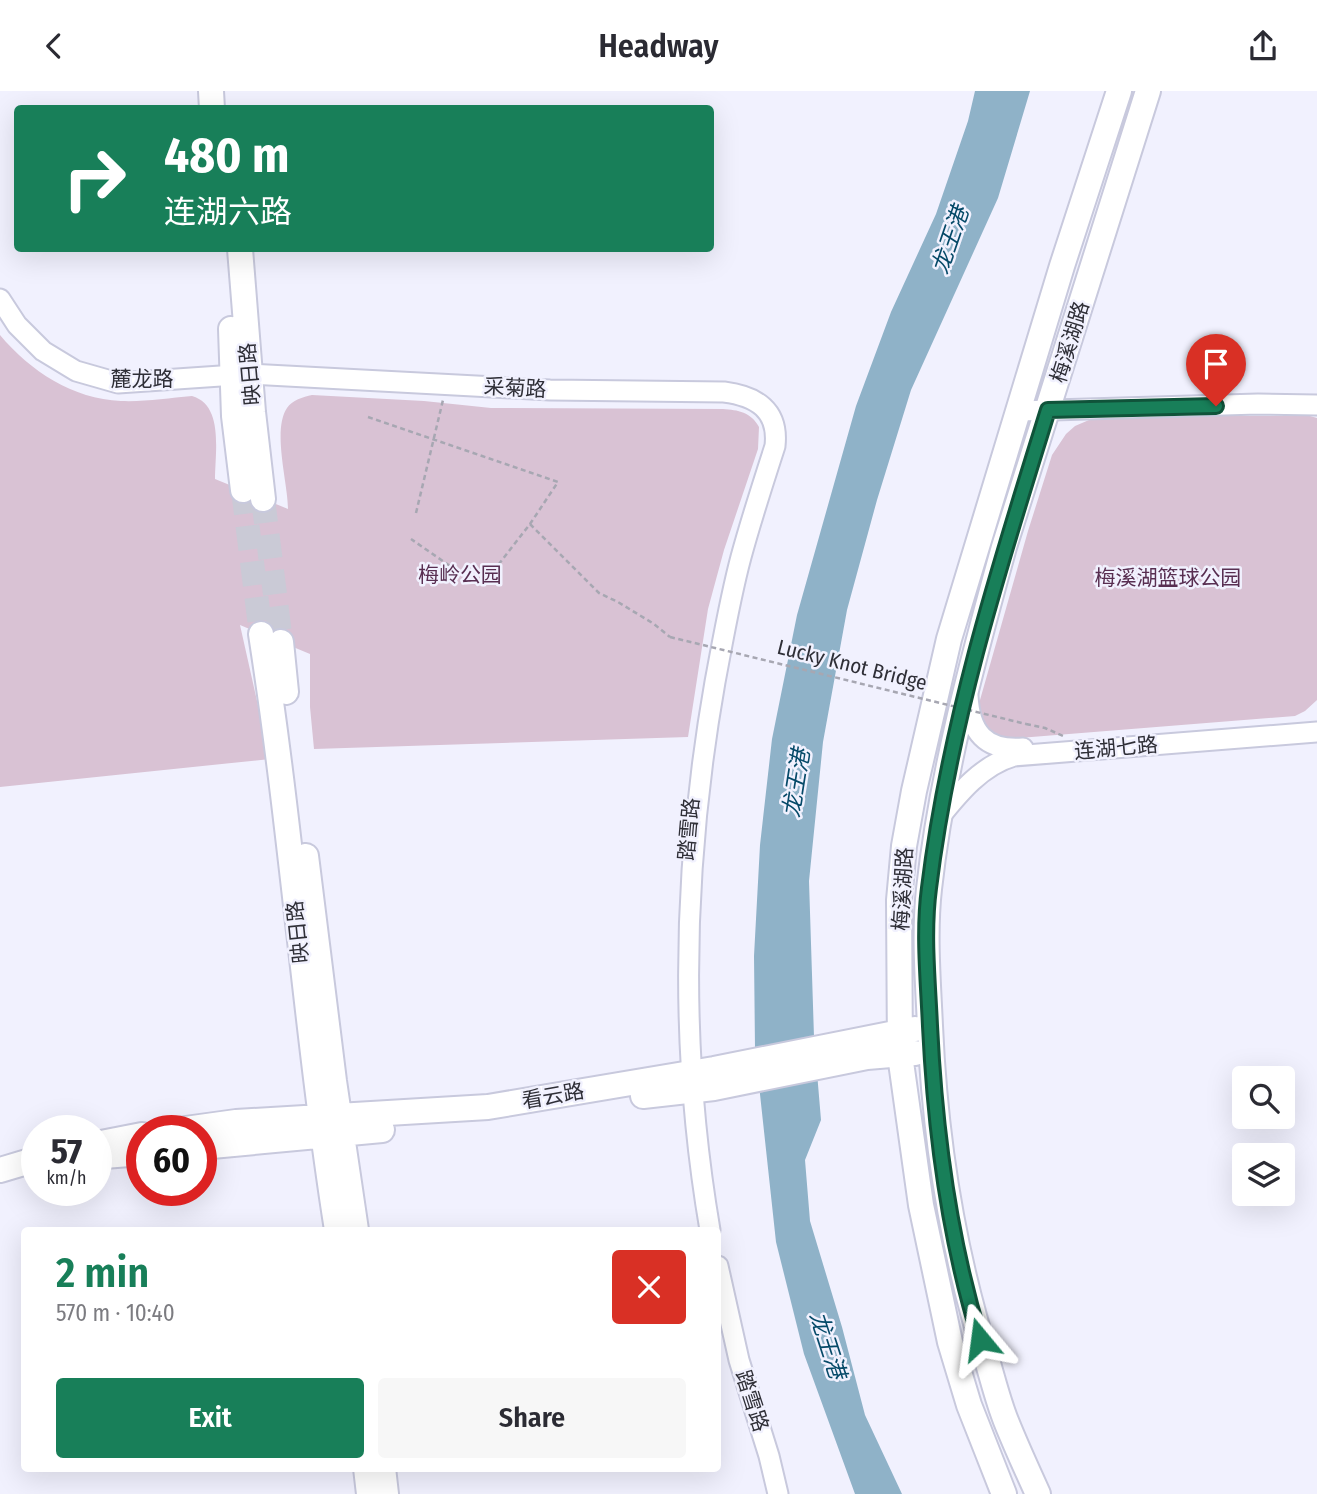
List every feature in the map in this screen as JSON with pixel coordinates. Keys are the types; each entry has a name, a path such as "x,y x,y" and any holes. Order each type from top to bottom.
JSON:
{"main road":[{"name":"梅溪湖路","path":"1004,1494 969,1405 950,1342 921,1205 900,1044 899,900 904,846 914,791 949,639 1119,91"},
{"name":"梅溪湖路","path":"1038,1494 1005,1419 972,1313 956,1241 945,1174 931,1051 926,962 928,891 939,819 968,679 1004,547 1148,91"},
{"name":"映日路","path":"225,252 241,378"},
{"name":"映日路","path":"240,252 241,378 236,441 253,495"},
{"name":"映日路","path":"271,638 273,713 331,1126 337,1227"},
{"path":"900,1044 930,1025"},
{"path":"900,1044 931,1051"},
{"name":"看云路","path":"217,1125 236,1122 331,1126 519,1116 697,1080 900,1044"},
{"name":"映日路","path":"331,1126 355,1227"},
{"name":"看云路","path":"217,1144 331,1126"},
{"path":"0,1170 21,1164"},
{"path":"0,1181 21,1175"}],"street":[{"name":"麓龙路","path":"0,299 17,325 43,351 76,372 118,383 136,384 241,378"},
{"name":"麓龙路","path":"0,315 10,330 37,357 71,379 93,386 135,392 241,378"},
{"name":"采菊路","path":"241,378 550,397 738,399 762,413 772,435"},
{"name":"采菊路","path":"241,378 550,390 724,392 739,394 759,403 771,417 772,435"},
{"path":"1020,406 1317,398"},
{"path":"1050,405 1317,405"},
{"name":"踏雪路","path":"704,1227 697,1080 688,987 700,788 708,721 731,599 772,435"},
{"name":"连湖七路","path":"968,679 971,720 976,730 992,744 1012,749 1191,736 1317,722"},
{"name":"连湖七路","path":"939,819 975,778 996,763 1014,756 1317,732"},
{"name":"踏雪路","path":"697,1080 698,1151 710,1227"},
{"name":"踏雪路","path":"721,1279 739,1360 778,1494"},
{"name":"踏雪路","path":"721,1312 771,1494"}],"path":[{"path":"416,513 445,391"},
{"path":"368,417 558,482 495,569 463,575 411,539"},
{"name":"Lucky Knot Bridge","path":"530,524 599,593 645,618 670,637 1057,732 1070,745"}],"green space":[{"name":"梅岭公园","path":"0,335 39,371 86,395 121,401 192,396 202,401 209,409 216,431 215,479 288,509 281,443 283,418 292,403 312,395 424,401 491,408 723,409 748,415 759,427 758,449 724,550 708,609 688,737 314,749 310,707 310,654 240,625 270,759 0,787"},
{"name":"梅溪湖篮球公园","path":"1187,416 1317,418 1317,700 1295,716 1019,738 995,733 984,724 980,700 1052,455 1066,434 1075,426 1089,420"}],"water":[{"name":"龙王港","path":"975,91 1030,91 998,198 911,390 877,500 847,610 823,742 809,881 814,1037 821,1120 805,1160 810,1221 865,1415 902,1494 855,1494 804,1354 776,1242 755,1048 754,956 760,845 772,739 797,615 856,406 891,312 936,214 968,121"}],"tunnel":[{"path":"243,490 261,634"},
{"path":"263,499 281,642"}],"route":[{"path":"980,1339 956,1241 945,1174 931,1051 926,962 928,891 941,803 968,679 1004,547 1048,410 1216,406"}]}
